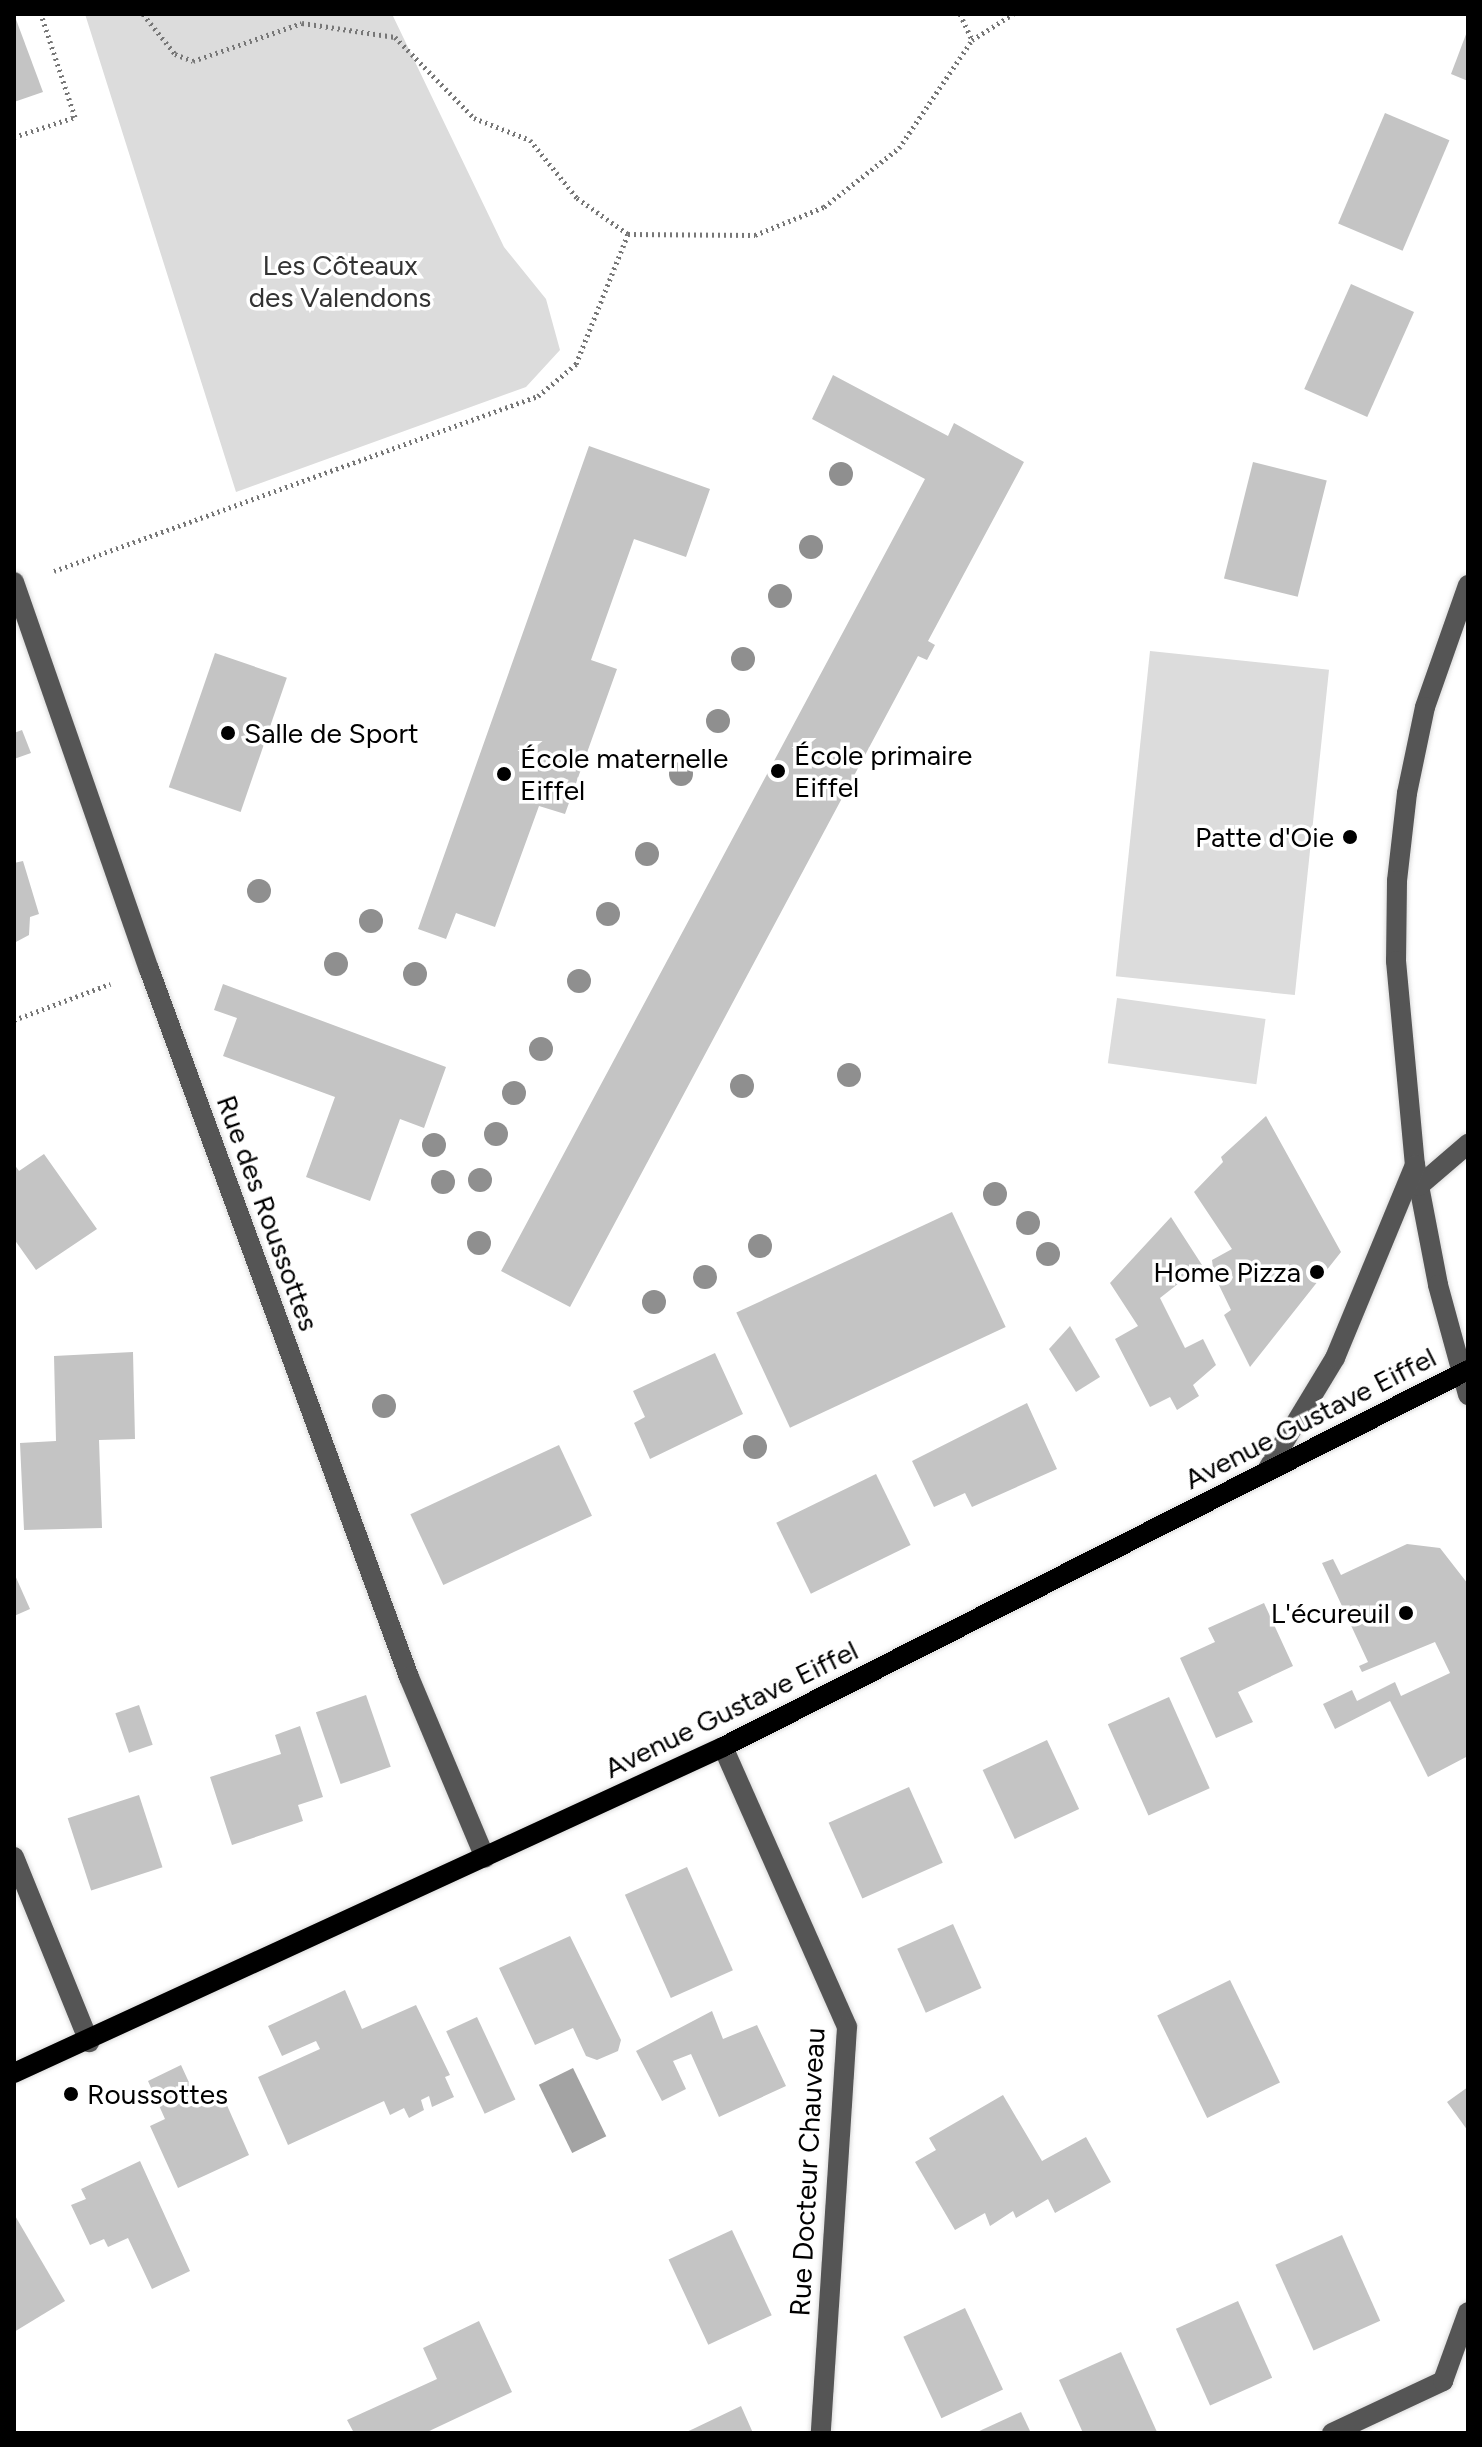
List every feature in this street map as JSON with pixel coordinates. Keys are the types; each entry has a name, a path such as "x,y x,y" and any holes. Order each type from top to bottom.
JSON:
{"main road":[{"name":"Avenue Gustave Eiffel","path":"14,2073 89,2042 723,1747 1465,1371"}],"street":[{"name":"Rue des Roussottes","path":"14,583 149,969 409,1677 485,1858"},
{"path":"1468,585 1425,707 1407,793 1397,881 1396,961 1415,1165 1465,1371 1468,1395"},
{"path":"1419,1186 1468,1144"},
{"path":"1266,1472 1335,1358 1415,1165"},
{"name":"Rue Docteur Chauveau","path":"723,1747 847,2027 821,2433"},
{"path":"14,1857 89,2042"},
{"path":"1332,2433 1443,2381 1468,2312"}],"path":[{"path":"14,137 75,117 41,14"},
{"path":"143,14 175,54 193,61 302,23 395,37 474,118 530,140 577,198 628,234 755,235 824,207 899,148 972,40 1013,14"},
{"path":"960,14 972,40"},
{"path":"14,583 538,396 576,364 628,234"},
{"path":"14,1020 149,969"}],"green space":[{"name":"Les Côteaux des Valendons","path":"85,14 392,14 504,247 546,299 560,350 526,387 236,492"},
{"path":"1150,651 1329,670 1295,995 1116,976"},
{"path":"1117,998 1266,1019 1256,1084 1108,1063"}],"shaded area":[{"path":"573,2068 606,2136 572,2153 539,2085"}],"building":[{"path":"14,14 43,92 14,102"},
{"path":"1468,29 1468,81 1451,74"},
{"path":"1385,113 1449,140 1403,251 1338,223"},
{"path":"1351,284 1414,312 1367,417 1304,389"},
{"path":"833,375 948,436 954,423 1024,462 928,641 935,645 927,660 918,656 570,1307 501,1271 925,479 812,419"},
{"path":"589,446 710,489 686,557 634,539 591,660 617,669 565,814 539,806 495,927 456,913 446,939 418,929"},
{"path":"1253,462 1327,480 1298,597 1224,578"},
{"name":"Salle de Sport","path":"215,653 287,678 241,812 169,787"},
{"path":"22,730 31,753 14,759 14,733"},
{"path":"23,861 39,914 30,917 29,935 14,943 14,863"},
{"path":"223,984 446,1067 424,1128 400,1119 370,1201 306,1177 335,1097 223,1056 237,1018 214,1010"},
{"path":"1266,1116 1341,1252 1250,1367 1224,1315 1231,1310 1214,1275 1212,1260 1232,1249 1194,1192 1223,1162 1221,1157"},
{"path":"44,1154 97,1229 36,1270 14,1239 14,1164 19,1171"},
{"path":"952,1212 1006,1327 790,1428 736,1313"},
{"path":"1171,1217 1202,1265 1160,1298 1185,1348 1203,1339 1216,1365 1193,1385 1199,1396 1177,1410 1170,1397 1150,1407 1115,1339 1138,1326 1110,1283"},
{"path":"1070,1326 1100,1377 1076,1392 1049,1349"},
{"path":"133,1352 135,1439 99,1440 102,1528 24,1530 20,1443 56,1441 54,1356"},
{"path":"715,1353 743,1414 650,1459 634,1423 645,1417 633,1391"},
{"path":"1027,1403 1057,1469 972,1507 965,1493 934,1507 912,1461"},
{"path":"559,1445 592,1516 443,1585 410,1514"},
{"path":"876,1474 911,1545 811,1594 776,1523"},
{"name":"L'écureuil","path":"1407,1544 1440,1548 1468,1584 1468,1756 1428,1777 1390,1701 1335,1729 1323,1704 1352,1690 1357,1701 1395,1682 1401,1696 1450,1673 1435,1642 1362,1672 1359,1666 1368,1662 1322,1563 1333,1559 1341,1575"},
{"path":"14,1573 30,1609 14,1616"},
{"path":"1264,1603 1293,1666 1238,1692 1253,1722 1216,1738 1180,1658 1215,1642 1208,1628"},
{"path":"366,1695 391,1767 341,1784 316,1712"},
{"path":"1169,1697 1210,1788 1148,1816 1108,1724"},
{"path":"139,1705 153,1745 129,1753 115,1713"},
{"path":"300,1726 323,1797 298,1805 303,1821 232,1845 210,1777 281,1754 275,1735"},
{"path":"1047,1740 1079,1809 1015,1839 983,1770"},
{"path":"909,1787 943,1863 862,1899 829,1823"},
{"path":"139,1795 162,1867 91,1890 68,1818"},
{"path":"687,1867 733,1970 671,1998 625,1895"},
{"path":"953,1924 981,1988 926,2013 897,1949"},
{"path":"570,1936 621,2040 618,2051 597,2060 586,2056 573,2028 535,2045 499,1968"},
{"path":"1230,1980 1280,2082 1207,2118 1157,2016"},
{"path":"345,1990 362,2029 416,2005 450,2075 445,2077 454,2097 432,2107 429,2096 421,2100 424,2110 409,2118 404,2108 390,2115 384,2101 288,2145 258,2077 320,2049 316,2041 282,2056 268,2026"},
{"path":"712,2011 723,2039 757,2025 786,2086 719,2117 691,2054 673,2061 686,2089 662,2101 636,2051"},
{"path":"477,2017 515,2099 485,2114 446,2031"},
{"path":"181,2065 199,2104 222,2094 249,2155 178,2188 150,2126 165,2119 148,2081"},
{"path":"1468,2087 1468,2131 1447,2102"},
{"path":"1003,2095 1042,2161 1086,2137 1111,2182 1055,2213 1048,2199 1016,2218 1013,2211 990,2226 985,2213 955,2230 915,2162 936,2150 929,2138"},
{"path":"140,2161 190,2271 152,2289 128,2238 108,2247 104,2239 90,2245 71,2205 86,2199 81,2189"},
{"path":"14,2214 65,2301 14,2332"},
{"path":"732,2230 772,2315 708,2345 669,2260"},
{"path":"1342,2235 1380,2321 1314,2351 1275,2265"},
{"path":"1238,2301 1272,2378 1210,2405 1176,2329"},
{"path":"965,2308 1003,2390 941,2418 903,2337"},
{"path":"479,2321 512,2392 425,2433 354,2433 347,2420 437,2379 423,2348"},
{"path":"1121,2352 1157,2432 1083,2433 1059,2380"},
{"path":"741,2406 753,2433 684,2433 693,2429"},
{"path":"1021,2412 1031,2433 975,2433"}],"place":[{"name":"Salle de Sport","path":"228,733"},
{"name":"École primaire Eiffel","path":"778,771"},
{"name":"École maternelle Eiffel","path":"504,774"},
{"name":"Patte d'Oie","path":"1350,837"},
{"name":"Home Pizza","path":"1317,1272"},
{"name":"L'écureuil","path":"1406,1613"},
{"name":"Roussottes","path":"71,2094"}]}
